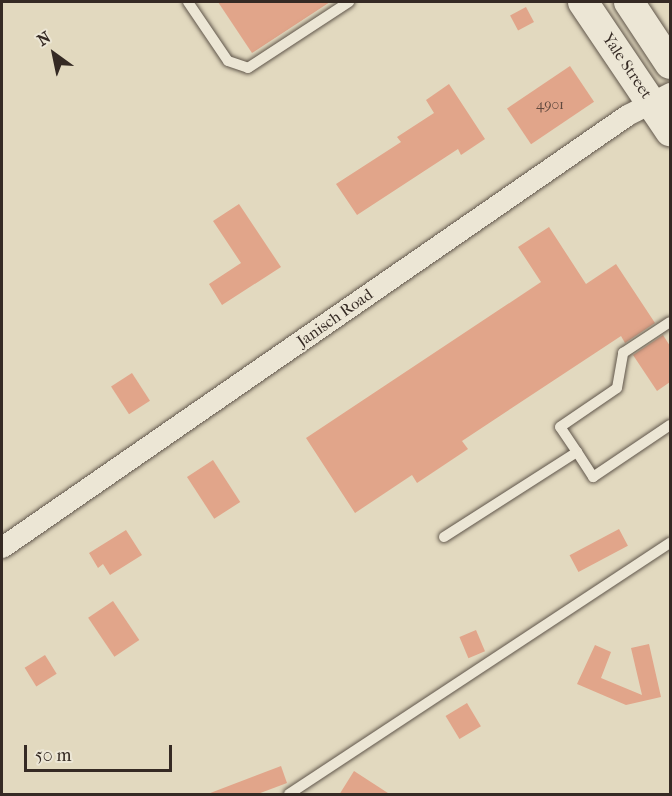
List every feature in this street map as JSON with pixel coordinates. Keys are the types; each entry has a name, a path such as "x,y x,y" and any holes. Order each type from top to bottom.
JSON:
{"main road":[{"name":"Yale Street","path":"583,2 661,98 670,131"},
{"path":"629,2 670,64"}],"street":[{"name":"Janisch Road","path":"2,547 627,115 661,98"}],"lane":[{"path":"188,2 228,61 248,68 349,2"},
{"path":"670,322 623,353 617,388 560,427 593,477 670,425"},
{"path":"444,537 577,452"},
{"path":"289,795 670,543"}],"building":[{"path":"218,2 330,2 252,53"},
{"path":"526,7 534,22 518,30 510,15"},
{"path":"570,66 594,102 531,144 507,108"},
{"path":"449,84 485,139 461,155 458,149 357,215 336,184 401,142 397,137 434,113 426,100"},
{"path":"239,204 281,267 222,305 209,284 241,263 213,221"},
{"path":"549,227 586,284 616,264 655,323 625,343 621,336 462,441 468,449 417,483 412,475 355,513 306,438 541,282 518,247"},
{"path":"663,335 670,346 670,382 657,391 633,355"},
{"path":"132,373 150,401 129,414 111,387"},
{"path":"213,460 240,502 214,519 187,477"},
{"path":"619,529 628,546 578,572 570,555"},
{"path":"126,530 142,555 110,575 103,564 98,568 89,553"},
{"path":"113,601 139,640 114,657 88,618"},
{"path":"476,630 485,651 468,658 459,637"},
{"path":"649,644 661,697 626,705 577,684 595,645 611,652 601,678 642,695 631,648"},
{"path":"45,655 57,674 36,686 25,668"},
{"path":"467,703 481,726 459,739 446,716"},
{"path":"281,766 287,783 255,795 205,795"},
{"path":"354,771 391,795 339,795"}]}
